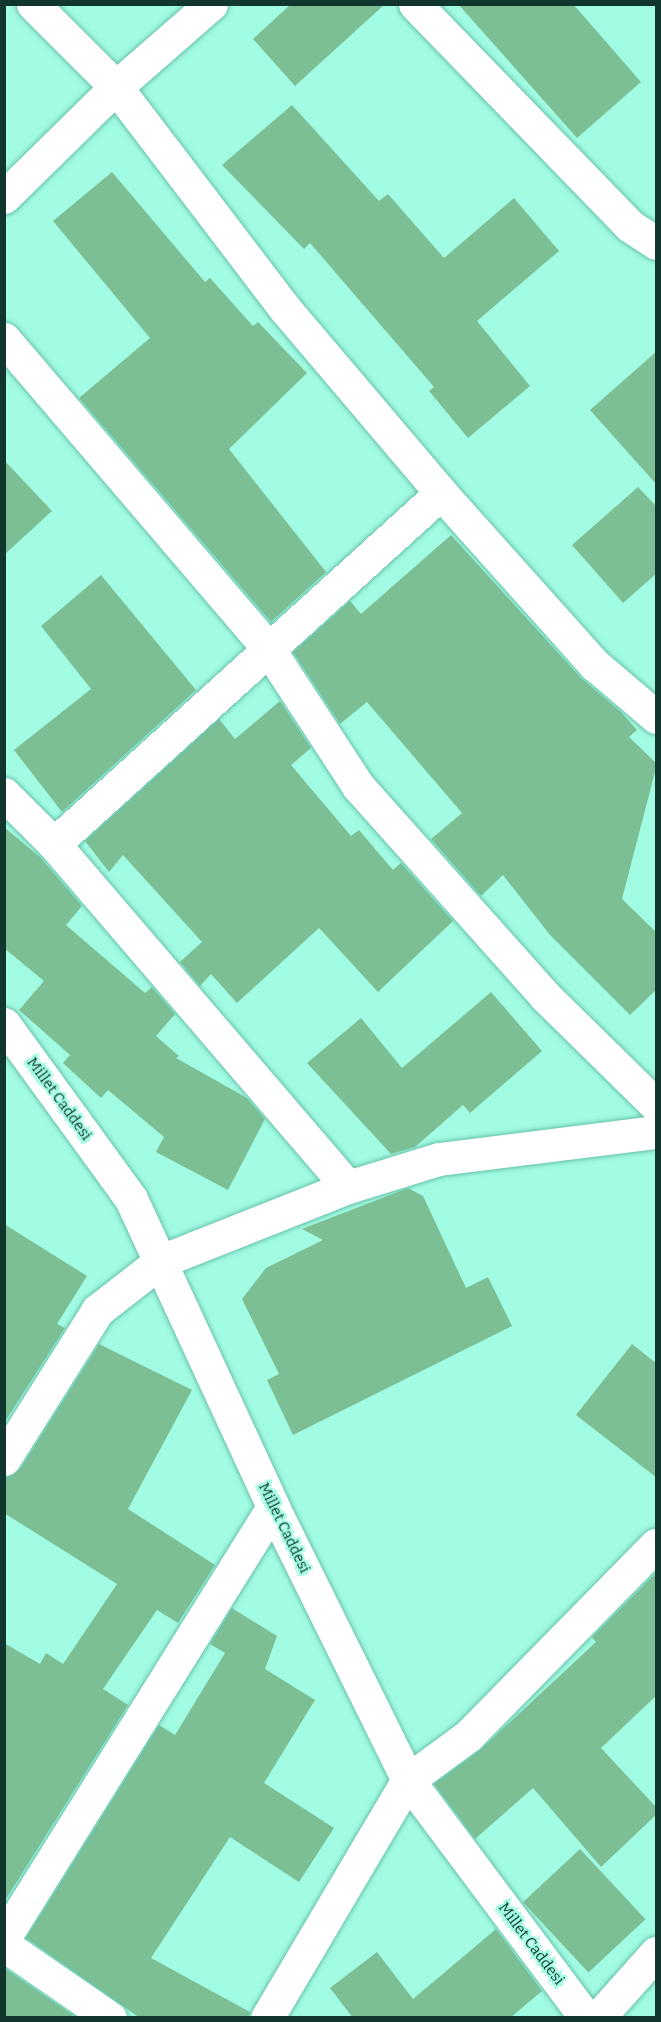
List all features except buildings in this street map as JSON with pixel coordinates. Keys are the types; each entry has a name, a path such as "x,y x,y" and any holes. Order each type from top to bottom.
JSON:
{"street":[{"path":"33,4 116,87 286,310 441,493 596,664 657,717"},
{"path":"4,197 116,87 211,4"},
{"path":"415,4 630,226 657,243"},
{"path":"4,339 268,648 358,786 545,996 657,1105"},
{"path":"54,844 441,493"},
{"path":"4,794 54,844 348,1187"},
{"name":"Millet Caddesi","path":"4,1024 131,1199 273,1507 408,1780 586,2018"},
{"path":"4,1460 98,1310 161,1261 348,1187 439,1159 657,1132"},
{"path":"4,1938 273,1507"},
{"path":"267,2018 408,1780 468,1736 657,1545"},
{"path":"4,1945 110,2018"},
{"path":"598,2018 657,1953"}]}
